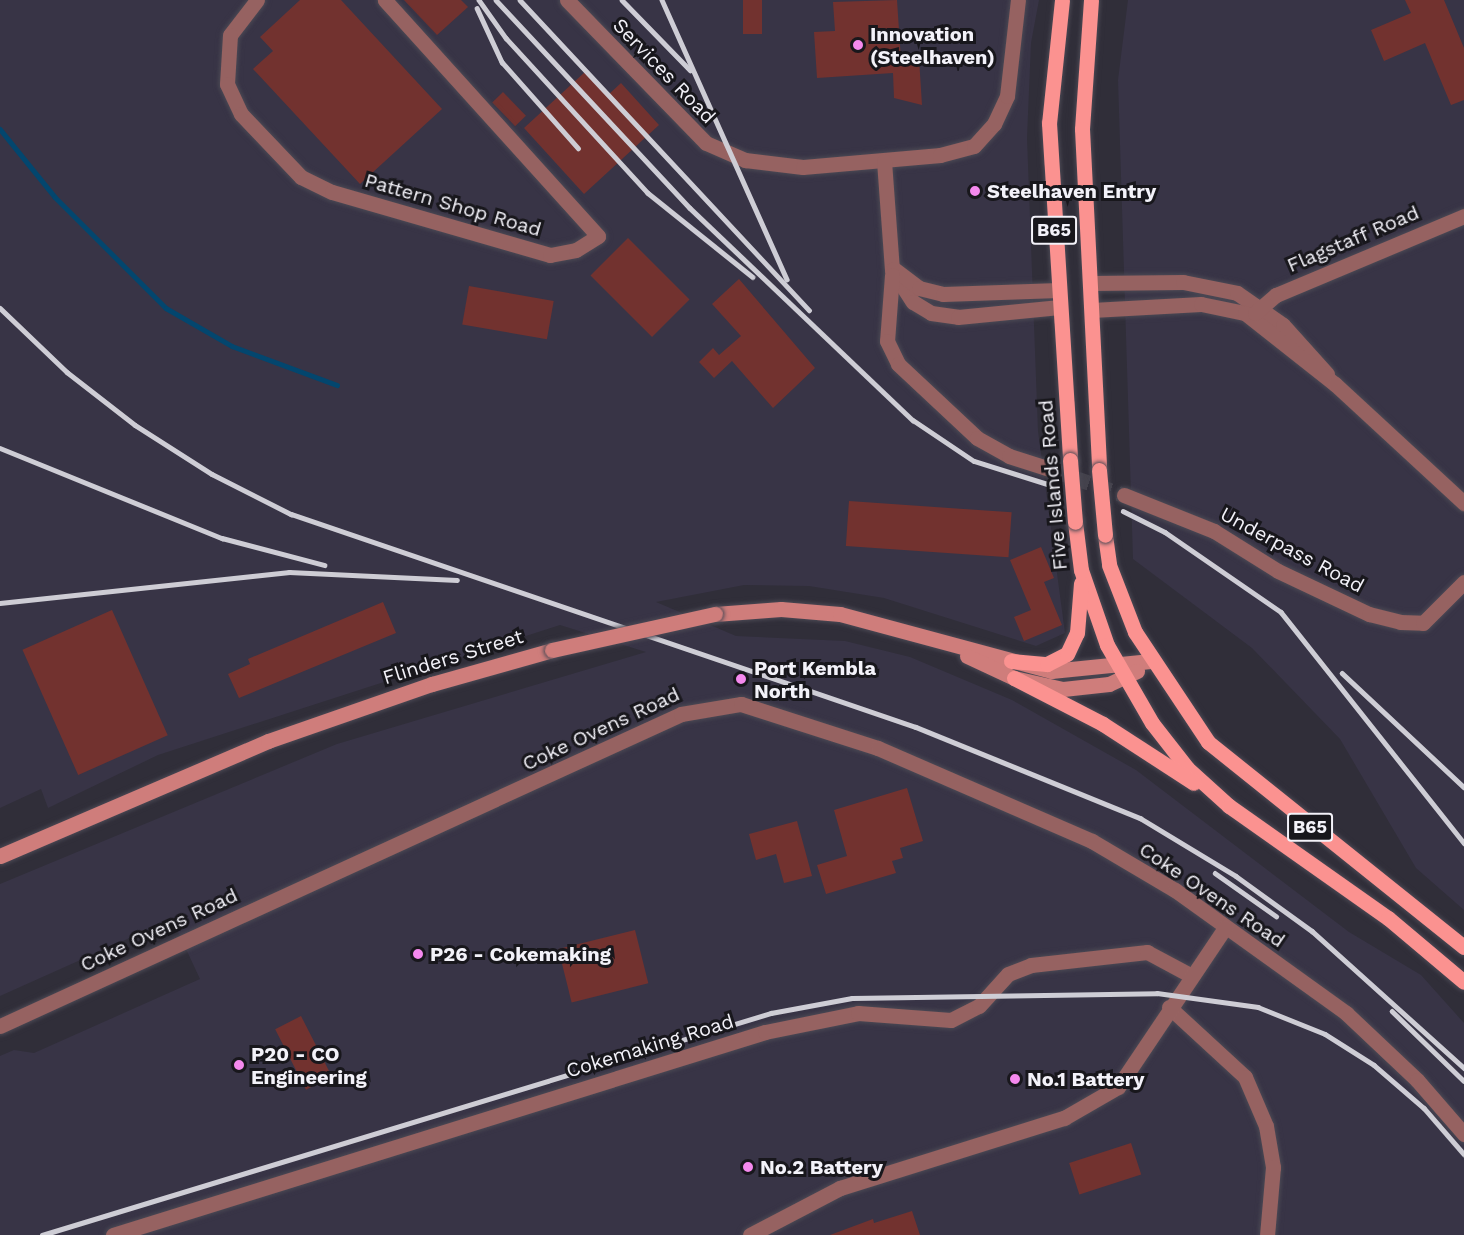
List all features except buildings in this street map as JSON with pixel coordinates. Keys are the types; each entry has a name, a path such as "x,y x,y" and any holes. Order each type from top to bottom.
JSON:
{"main road":[{"name":"Five Islands Road","path":"1062,0 1049,123 1075,522 1081,570 1116,665 1182,761 1228,806 1388,918 1464,982"},
{"name":"B65","path":"1091,0 1082,129 1100,470 1105,534 1124,606 1151,661 1195,727 1224,759 1464,947"},
{"path":"1011,662 1047,664 1067,654 1077,633 1081,570"},
{"path":"1014,678 1111,729 1228,806"}],"street":[{"name":"Pattern Shop Road","path":"257,0 230,35 227,84 241,114 301,177 332,192 550,255 576,250 598,237 385,0"},
{"name":"Services Road","path":"567,0 680,122 716,148 754,162 803,167 884,161 974,146 994,124 1007,96 1018,0"},
{"path":"884,161 891,263 887,341 898,364 972,434 1009,456 1053,470"},
{"name":"Flagstaff Road","path":"1256,312 1282,292 1464,216"},
{"path":"891,263 905,280 936,292 1059,290"},
{"path":"891,263 905,295 936,314 966,317 1060,307"},
{"path":"1091,283 1204,284 1256,312 1317,359 1335,384 1464,503"},
{"path":"1092,310 1201,304 1256,312"},
{"name":"Underpass Road","path":"1124,495 1214,531 1278,571 1369,614 1400,622 1423,622 1464,582"},
{"name":"Flinders Street","path":"0,856 268,741 432,684 552,650 715,614 782,609 840,614 1011,662 1062,671 1151,661"},
{"name":"Flinders Street","path":"940,642 1014,678 1063,690 1125,680 1151,661"},
{"name":"Coke Ovens Road","path":"0,1026 681,714 720,704 779,712 969,785 1092,841 1175,890 1346,1013 1417,1080 1464,1134"},
{"path":"750,1235 840,1188 1064,1118 1118,1087 1190,975 1225,928"},
{"name":"Cokemaking Road","path":"113,1235 765,1032 858,1013 932,1022 962,1017 1008,974 1031,965 1147,952 1190,975"},
{"path":"1169,1007 1245,1077 1266,1126 1273,1167 1267,1235"}],"shaded area":[{"path":"0,0 1039,0 1031,43 1027,138 1038,431 1065,633 1036,646 884,598 809,586 744,585 656,602 736,636 845,641 910,657 1012,700 1136,770 1349,932 1421,975 1464,1023 1464,1235 0,1235 0,1056 14,1050 34,1053 200,979 172,919 0,996 0,884 337,744 646,652 560,625 158,755 48,808 41,789 0,808"},
{"path":"1128,0 1464,0 1464,910 1416,868 1340,739 1252,648 1133,559 1118,80"}],"waterway":[{"path":"0,129 55,197 166,308 232,346 337,385"}],"tunnel":[{"path":"1053,470 1124,495"}],"railway":[{"path":"479,0 506,38 648,193 753,277"},
{"path":"496,0 690,208 913,420 974,461 1054,486"},
{"path":"520,0 809,310"},
{"path":"622,0 690,70"},
{"path":"662,0 787,279"},
{"path":"477,8 502,62 578,148"},
{"path":"0,308 67,372 135,425 212,474 291,514 916,727 1140,818 1236,876 1312,931 1464,1068"},
{"path":"0,448 222,538 324,565"},
{"path":"1123,511 1165,532 1281,612 1464,843"},
{"path":"0,603 289,572 457,580"},
{"path":"1342,673 1464,787"},
{"path":"1215,873 1276,916"},
{"path":"42,1235 771,1013 852,998 1157,993 1258,1007 1325,1034 1374,1065 1424,1108 1464,1154"},
{"path":"1392,1011 1464,1081"}],"place":[{"name":"Innovation (Steelhaven)","path":"858,45"},
{"name":"Steelhaven Entry","path":"975,191"},
{"name":"Port Kembla North","path":"741,679"},
{"name":"P26 - Cokemaking","path":"418,954"},
{"name":"P20 - CO Engineering","path":"239,1065"},
{"name":"No.1 Battery","path":"1015,1079"},
{"name":"No.2 Battery","path":"748,1167"}]}
